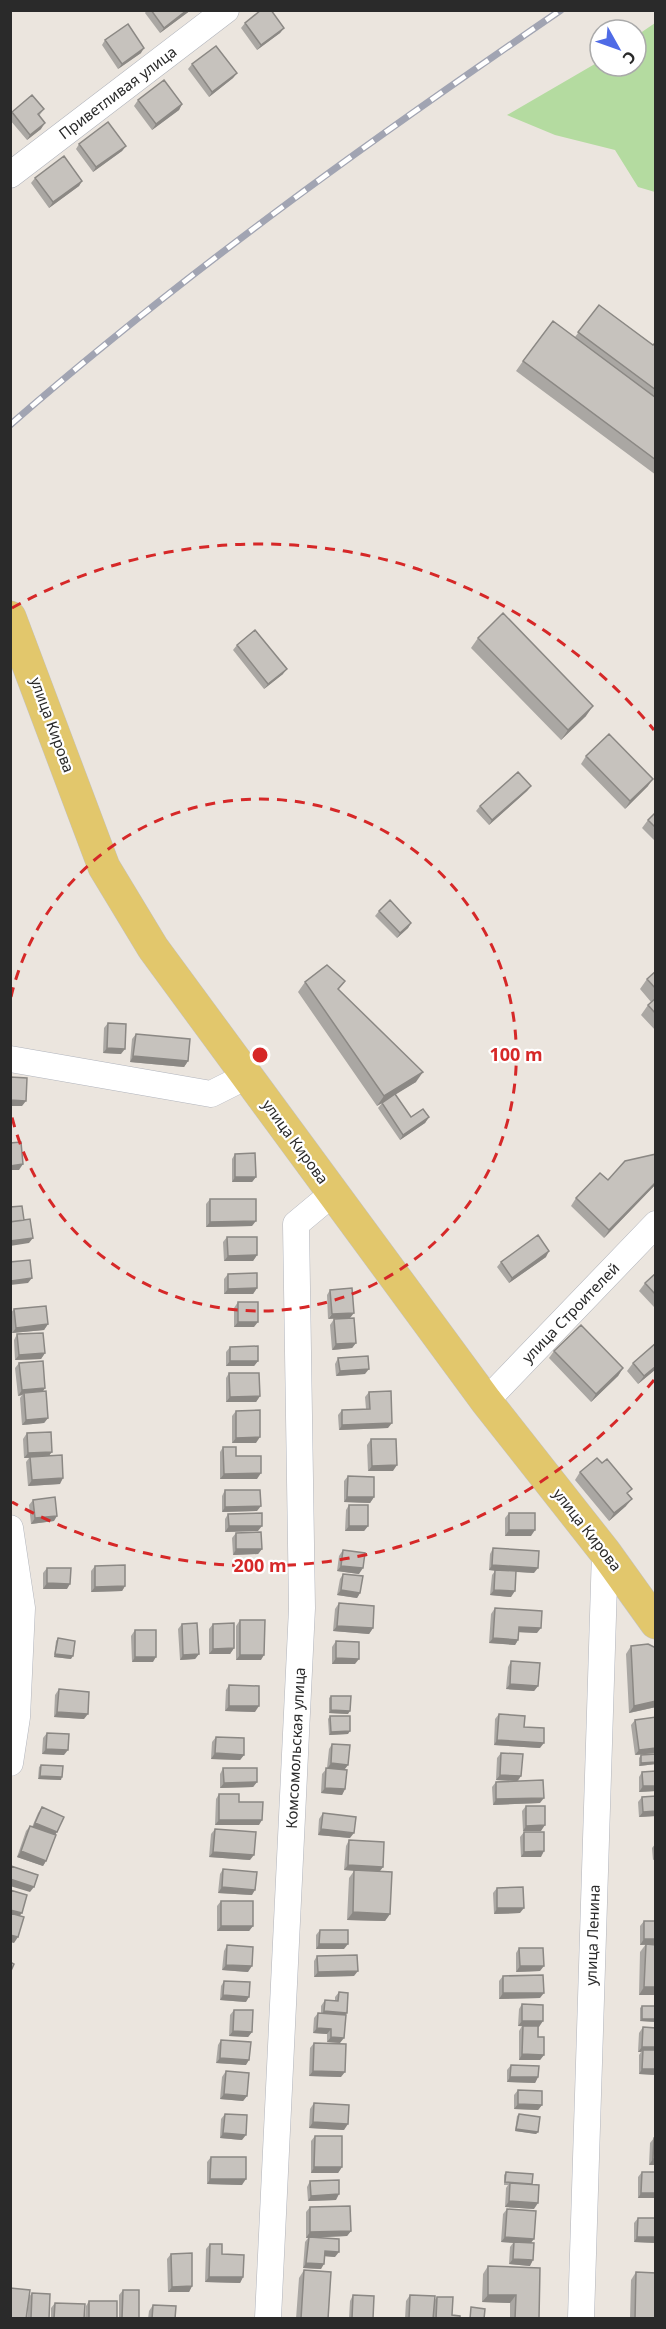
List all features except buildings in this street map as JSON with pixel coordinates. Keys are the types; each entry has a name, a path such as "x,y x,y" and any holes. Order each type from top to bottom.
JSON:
{"main road":[{"name":"улица Кирова","path":"10,617 104,867 153,948 486,1401 605,1552 656,1623"}],"street":[{"name":"Приветливая улица","path":"10,175 226,10"},
{"path":"10,1059 211,1094 247,1076"},
{"name":"Комсомольская улица","path":"268,2319 303,1608 296,1224 332,1194"},
{"name":"улица Строителей","path":"486,1401 656,1224"},
{"path":"10,1528 22,1608 17,1717 10,1763"},
{"name":"улица Ленина","path":"581,2319 605,1552"}],"green space":[{"path":"655,23 655,192 638,187 615,150 555,135 507,115 588,68 588,78 648,78 648,28"}],"railway":[{"path":"10,425 143,314 280,209 419,108 561,10"}]}
